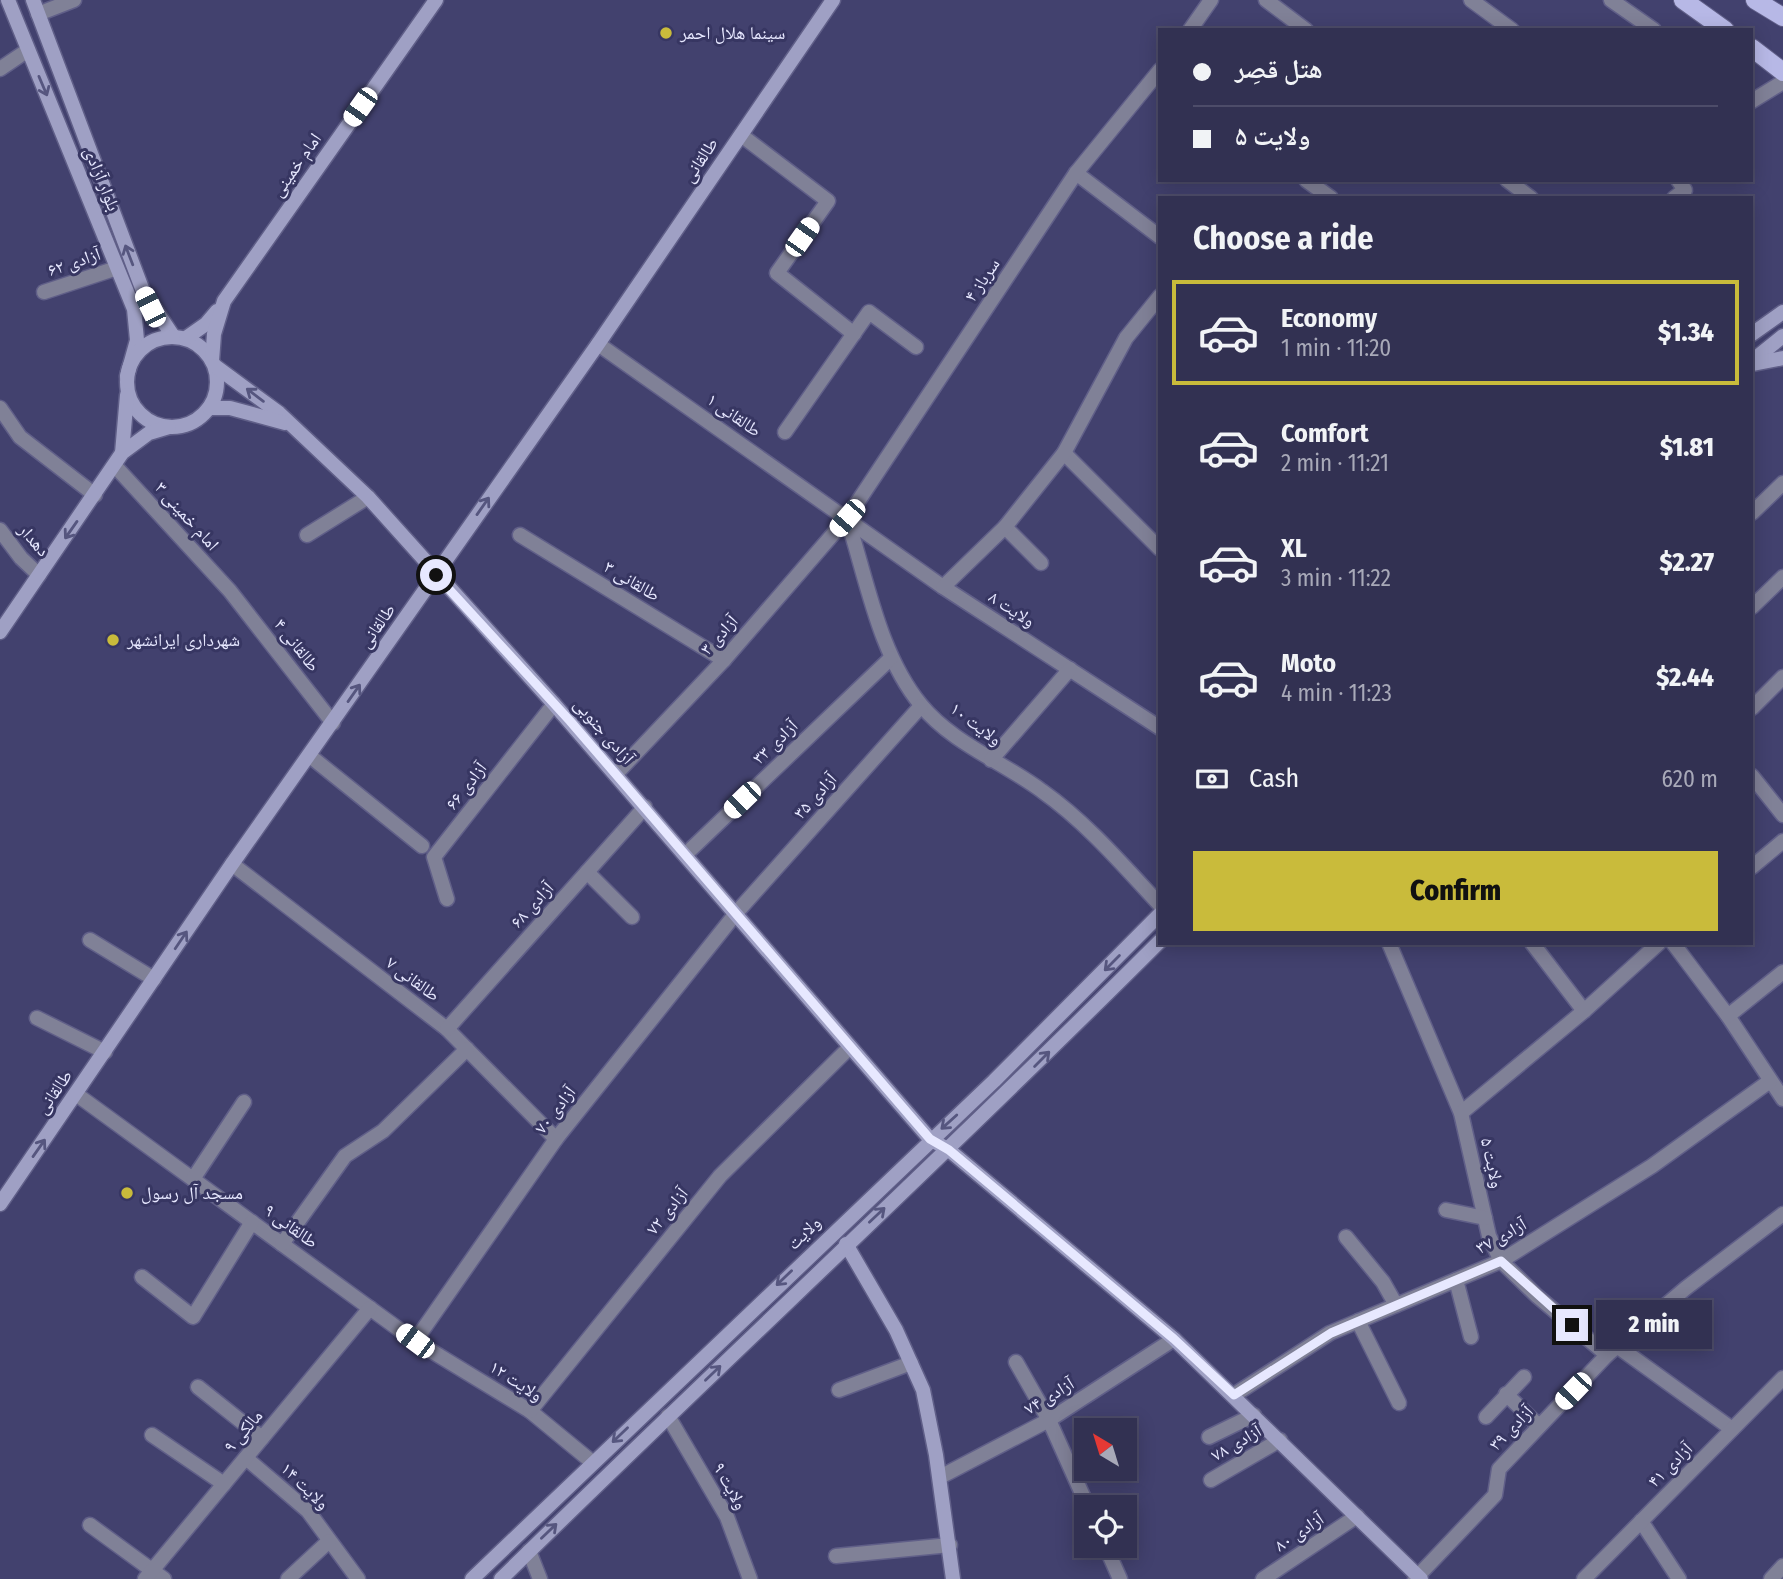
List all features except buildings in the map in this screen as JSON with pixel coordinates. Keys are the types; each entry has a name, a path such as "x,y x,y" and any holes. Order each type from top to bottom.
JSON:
{"main road":[{"name":"بلوار آزادی","path":"8,0 134,309 136,340 127,383 119,459"},
{"name":"بلوار آزادی","path":"33,0 143,291 150,307 179,337"},
{"name":"امام خمینی","path":"213,364 214,334 224,301 436,0"},
{"name":"طالقانی","path":"0,1204 232,864 598,344 833,0"},
{"path":"1683,0 1722,28"},
{"path":"1755,0 1783,17"},
{"path":"1753,49 1783,72"},
{"path":"170,427 142,416 133,405 127,383 138,352 148,343 179,337 206,324 224,301"},
{"path":"1753,333 1783,312"},
{"path":"1753,362 1783,336"},
{"path":"179,337 198,344 213,364 293,426"},
{"path":"1753,363 1783,358"},
{"path":"0,632 119,459 149,433 185,425 209,408 216,394 213,364"},
{"name":"آزادی جنوبی","path":"209,408 230,408 259,414 293,426 368,497 737,912 849,1048 930,1139 949,1150 1174,1339 1418,1578"},
{"name":"ولایت","path":"472,1579 930,1139 994,1081 1158,916"},
{"name":"ولایت","path":"501,1579 846,1244 949,1150 1158,942"},
{"path":"846,1244 923,1390 940,1477 954,1579"}],"street":[{"path":"38,14 74,0"},
{"path":"1191,28 1211,0"},
{"path":"1266,0 1303,28"},
{"path":"1471,0 1509,28"},
{"path":"1611,0 1651,28"},
{"path":"0,69 28,50"},
{"name":"سرباز ۴","path":"847,518 1076,173 1158,76"},
{"path":"1753,99 1783,82"},
{"path":"741,135 828,201 777,273 854,334"},
{"path":"1076,173 1158,235"},
{"path":"1309,182 1328,196"},
{"path":"1510,182 1528,196"},
{"path":"1677,196 1685,190 1679,182"},
{"name":"آزادی ۶۲","path":"44,292 117,268"},
{"path":"943,587 1005,527 1064,453 1126,338 1158,298"},
{"path":"785,432 869,312 916,347"},
{"name":"طالقانی ۱","path":"598,344 847,518"},
{"path":"0,408 20,437 95,495"},
{"path":"1064,453 1158,546"},
{"name":"امام خمینی ۳","path":"119,459 230,591"},
{"path":"1753,512 1783,483"},
{"path":"307,535 368,497"},
{"name":"ولایت ۸","path":"847,518 943,587 1158,727"},
{"name":"ولایت ۱۰","path":"847,518 891,657 921,706 991,760 1043,791 1107,847 1158,903"},
{"name":"آزادی ۳","path":"616,774 724,660 847,518"},
{"path":"1005,527 1041,563"},
{"name":"دهدار","path":"0,530 21,558 39,575"},
{"name":"طالقانی ۳","path":"520,535 724,660"},
{"path":"1755,599 1783,578"},
{"name":"طالقانی ۴","path":"230,591 333,723"},
{"name":"آزادی ۳۳","path":"686,854 891,657"},
{"path":"991,760 1070,669"},
{"path":"1753,707 1783,677"},
{"name":"آزادی ۶۶","path":"447,899 434,857 554,704"},
{"name":"آزادی ۳۵","path":"737,912 921,706"},
{"path":"310,756 422,846"},
{"path":"1753,777 1783,815"},
{"name":"آزادی ۶۸","path":"447,1029 645,807"},
{"path":"1753,866 1783,841"},
{"name":"طالقانی ۷","path":"232,864 447,1029 556,1139"},
{"path":"587,872 632,917"},
{"name":"آزادی ۷۰","path":"415,1341 556,1139 737,912"},
{"path":"90,940 154,979"},
{"name":"ولایت ۵","path":"1390,945 1461,1113 1489,1236 1501,1261 1537,1296 1612,1350 1732,1429"},
{"path":"1534,945 1584,1011"},
{"path":"1461,1113 1584,1011 1657,945"},
{"path":"1675,945 1728,1016 1783,1099"},
{"path":"1728,1016 1783,972"},
{"path":"37,1018 105,1052"},
{"name":"آزادی ۷۲","path":"530,1411 720,1176 849,1048"},
{"path":"282,1244 345,1156 383,1131 467,1049"},
{"name":"آزادی ۳۷","path":"1234,1395 1331,1333 1501,1261 1652,1166 1770,1081"},
{"name":"طالقانی ۹","path":"76,1094 415,1341"},
{"path":"194,1179 243,1102"},
{"path":"1446,1210 1485,1218"},
{"name":"آزادی ۳۹","path":"1418,1578 1495,1495 1499,1469 1612,1350 1686,1288 1783,1214"},
{"path":"142,1277 193,1317 252,1222"},
{"path":"1346,1237 1383,1282 1396,1306"},
{"path":"1455,1280 1471,1338"},
{"name":"مالکی ۹","path":"154,1576 224,1484 370,1308"},
{"path":"1358,1321 1399,1403"},
{"name":"آزادی ۷۴","path":"940,1477 1049,1420 1174,1339"},
{"name":"ولایت ۱۲","path":"415,1341 530,1411 592,1462"},
{"path":"1016,1362 1049,1420 1083,1495"},
{"path":"839,1390 911,1363"},
{"path":"1486,1417 1524,1377"},
{"name":"آزادی ۴۱","path":"1584,1579 1783,1378"},
{"path":"198,1387 262,1438"},
{"path":"1506,1394 1539,1426"},
{"path":"1209,1437 1254,1415"},
{"name":"ولایت ۹","path":"668,1416 727,1517 750,1579"},
{"path":"152,1435 224,1484"},
{"name":"آزادی ۷۸","path":"1211,1480 1280,1440"},
{"name":"ولایت ۱۴","path":"246,1458 308,1511 358,1579"},
{"name":"آزادی ۸۰","path":"1263,1579 1357,1516"},
{"path":"1642,1521 1679,1579"},
{"path":"90,1525 154,1576"},
{"path":"288,1579 329,1541"},
{"path":"836,1556 950,1545"},
{"path":"529,1551 540,1579"},
{"path":"1111,1558 1120,1579"}],"place":[{"name":"سینما هلال احمر","path":"666,33"},
{"name":"شهرداری ایرانشهر","path":"113,640"},
{"name":"مسجد آل رسول","path":"127,1193"}],"route":[{"path":"436,575 570,721 930,1139 949,1150 1154,1322 1234,1395 1331,1333 1501,1261 1572,1325"}]}
